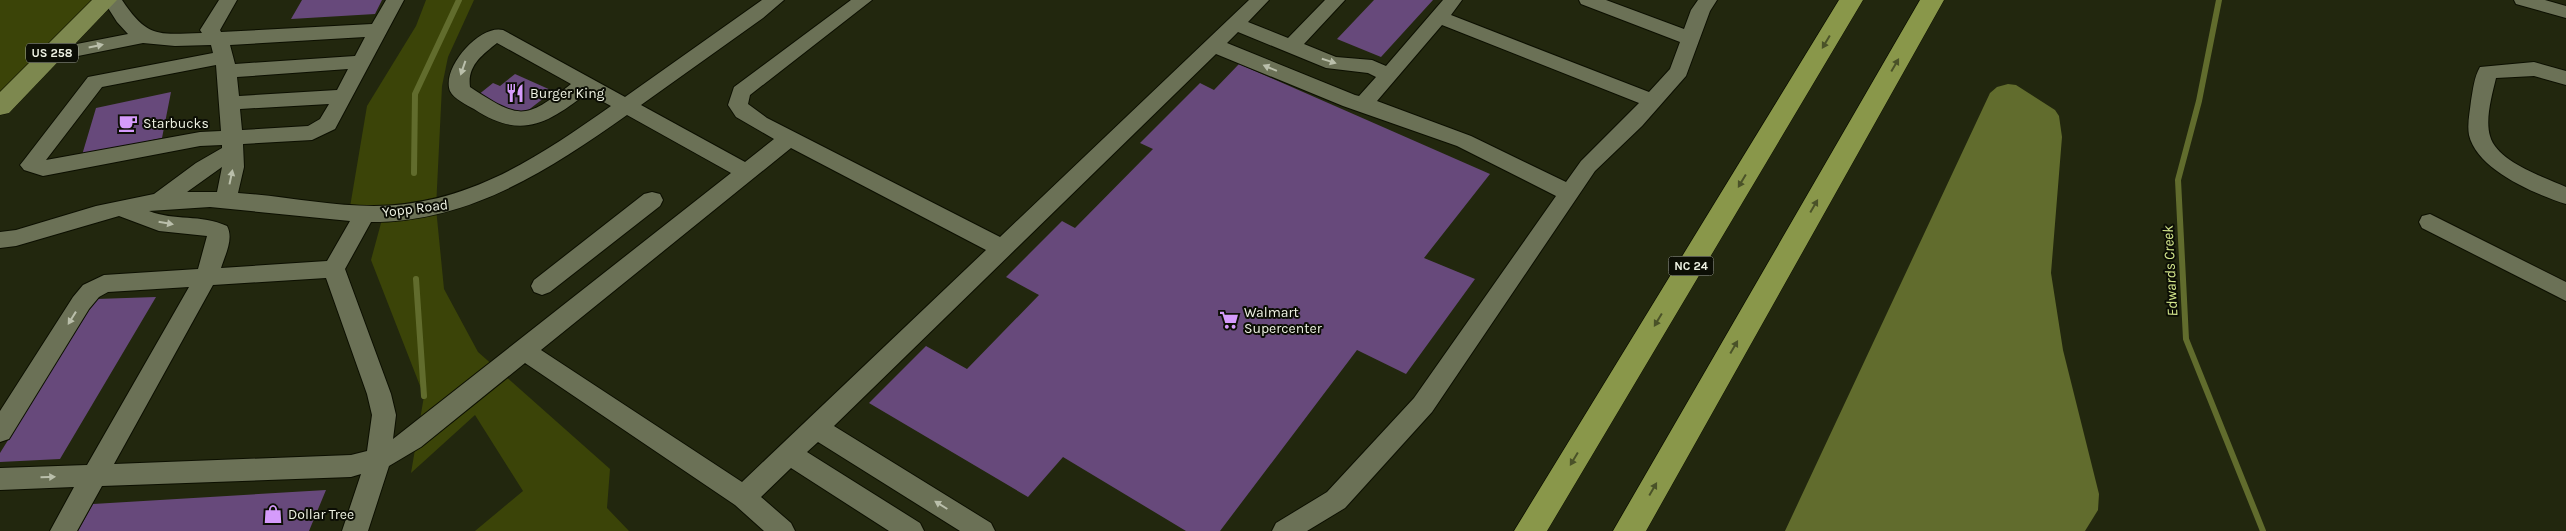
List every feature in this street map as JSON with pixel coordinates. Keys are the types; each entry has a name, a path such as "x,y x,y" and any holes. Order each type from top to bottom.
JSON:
{"highway":[{"name":"NC 24","path":"1530,531 1852,0"},
{"path":"1629,531 1932,0"}],"main road":[{"name":"US 258","path":"0,107 105,0"}],"street":[{"path":"112,0 124,18 143,36"},
{"path":"226,201 233,168 229,103 222,56 210,30 228,0"},
{"path":"379,30 222,56 95,82 31,165 43,168 200,139 231,145 312,133 328,124 362,62 395,0"},
{"name":"Yopp Road","path":"0,240 16,238 120,208 178,200 226,201 365,213 436,208 474,197 520,177 626,106 775,0"},
{"path":"863,0 741,92 738,105 743,112 789,138 1004,249"},
{"path":"744,497 1004,249 1260,0"},
{"path":"1292,46 1336,0"},
{"path":"1364,104 1453,0"},
{"path":"1588,0 1691,40"},
{"path":"1285,531 1336,500 1423,405 1588,166 1653,101 1679,71 1701,10 1708,0"},
{"path":"2523,0 2566,12"},
{"path":"1439,17 1653,101"},
{"path":"1235,24 1333,63 1372,67 1389,75"},
{"path":"586,84 532,120 509,119 460,90 459,86 462,66 469,55 496,34 746,172"},
{"path":"48,56 143,36 175,40 222,56 362,62"},
{"path":"1213,45 1350,101 1364,104 1464,141 1569,193"},
{"path":"2566,78 2534,69 2487,72 2479,135 2486,152 2514,172 2566,196"},
{"path":"229,103 343,96"},
{"path":"0,479 351,466 378,459 394,452 412,440 789,138"},
{"path":"159,202 231,145"},
{"path":"542,286 652,200"},
{"path":"64,531 206,278 220,232 200,226 164,224 120,208"},
{"path":"355,531 368,496 378,459 384,416 379,394 334,269 365,213"},
{"path":"2430,222 2566,292"},
{"path":"0,432 81,303 91,291 104,284 334,269"},
{"path":"524,350 744,497 782,531"},
{"path":"816,428 982,531"},
{"path":"789,454 911,531"}],"shaded area":[{"path":"0,0 105,0 0,107"},
{"path":"426,0 474,0 448,57 442,86 436,208 444,289 478,352 610,469 607,508 629,531 475,531 523,491 475,415 411,473 424,396 371,260 384,212 349,213 367,106 416,26"},
{"path":"2008,84 2016,85 2055,110 2059,116 2062,137 2051,273 2063,350 2099,494 2098,510 2085,531 1785,531 1990,93 1997,87"}],"building":[{"path":"302,0 382,0 375,14 291,19"},
{"path":"1374,0 1433,0 1381,57 1337,39"},
{"name":"Walmart Supercenter","path":"1239,64 1490,174 1424,258 1475,279 1406,374 1357,350 1220,531 1186,531 1063,457 1028,497 869,403 926,346 967,369 1039,295 1006,277 1062,221 1075,228 1153,149 1140,143 1200,83 1214,90"},
{"name":"Burger King","path":"515,74 553,91 522,115 478,95 493,83 500,86"},
{"name":"Starbucks","path":"171,92 162,138 82,155 96,108"},
{"path":"156,297 60,459 0,462 0,453 96,299"},
{"path":"326,490 309,531 78,531 93,504"}],"waterway":[{"path":"414,173 415,94 459,0"},
{"name":"Edwards Creek","path":"2219,0 2199,101 2178,180 2186,339 2263,531"},
{"path":"416,279 424,396"}],"place":[{"name":"Burger King","path":"515,93"},
{"name":"Starbucks","path":"128,123"},
{"name":"Walmart Supercenter","path":"1229,320"},
{"name":"Dollar Tree","path":"273,514"}]}
